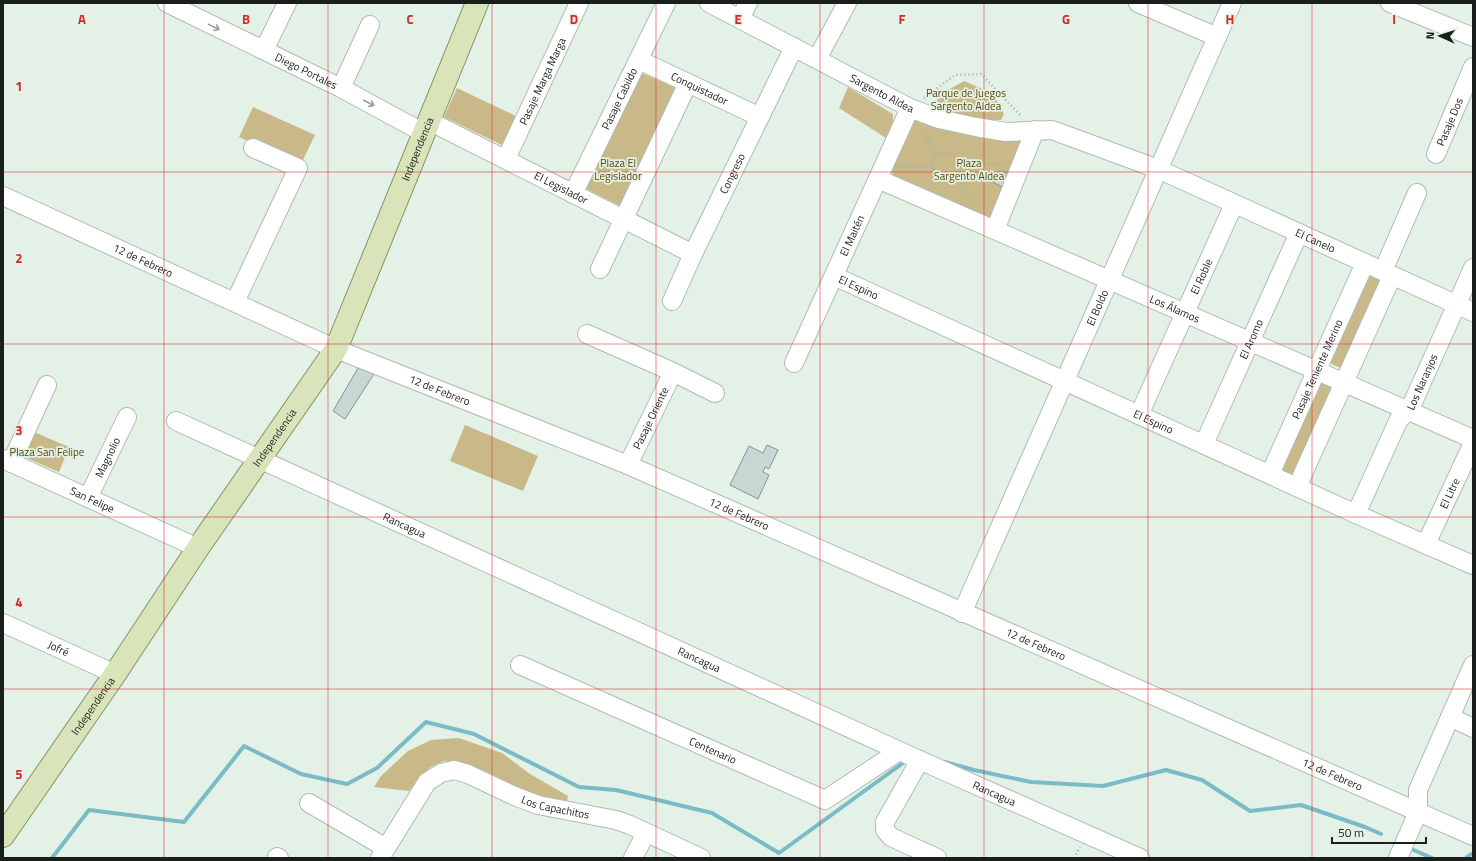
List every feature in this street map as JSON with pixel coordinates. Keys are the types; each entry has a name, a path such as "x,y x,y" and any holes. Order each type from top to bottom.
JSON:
{"main road":[{"name":"Independencia","path":"3,836 115,674 189,544 260,459 336,349 477,3"}],"street":[{"name":"Diego Portales","path":"167,3 186,8 264,50 341,88 427,127"},
{"path":"264,50 287,3"},
{"name":"Pasaje Marga Marga","path":"506,159 579,3"},
{"name":"Pasaje Cabildo","path":"573,194 666,3"},
{"name":"Sargento Aldea","path":"709,3 910,108 939,119 1006,132 1052,130 1158,170"},
{"path":"740,19 748,3"},
{"path":"817,59 847,3"},
{"path":"1138,3 1217,37"},
{"name":"El Boldo","path":"962,613 1232,3"},
{"path":"1390,3 1473,37"},
{"path":"341,88 370,25"},
{"name":"Congreso","path":"672,301 693,254 794,47"},
{"name":"Conquistador","path":"639,60 760,117"},
{"name":"Pasaje Dos","path":"1436,154 1473,67"},
{"path":"600,269 688,83"},
{"name":"El Maitén","path":"794,363 910,108"},
{"name":"El Legislador","path":"427,127 506,159 693,254"},
{"path":"995,230 1035,130"},
{"path":"235,302 298,168 253,148"},
{"name":"El Canelo","path":"1158,170 1473,312"},
{"name":"Los Álamos","path":"880,173 995,230 1473,438"},
{"path":"1297,487 1344,382 1417,193"},
{"name":"12 de Febrero","path":"3,196 336,349 628,465 962,613 1473,836"},
{"name":"El Roble","path":"1139,415 1234,204"},
{"name":"El Aromo","path":"1204,444 1299,233"},
{"name":"Pasaje Teniente Merino","path":"1270,474 1365,263"},
{"name":"Los Naranjos","path":"1356,514 1399,419 1409,411 1473,268"},
{"name":"El Espino","path":"834,276 1356,514 1473,565"},
{"path":"587,334 673,372 715,393"},
{"name":"Pasaje Oriente","path":"628,465 673,372"},
{"path":"7,461 47,385"},
{"name":"Magnolio","path":"88,498 127,416"},
{"name":"Rancagua","path":"176,421 911,756 1140,858"},
{"name":"El Litre","path":"1426,544 1473,443"},
{"name":"San Felipe","path":"7,461 189,544"},
{"name":"Jofré","path":"3,623 115,674"},
{"name":"Centenario","path":"520,665 825,800 911,756"},
{"path":"1398,858 1418,812 1418,790 1473,665"},
{"path":"1450,717 1473,728"},
{"path":"911,756 885,822 885,830 891,837 937,858"},
{"name":"Los Capachitos","path":"383,853 427,782 441,773 454,770 462,771 512,795 538,805 616,820 701,858"},
{"path":"309,803 383,853"},
{"path":"633,858 646,833"}],"path":[{"path":"977,207 954,178 938,177 932,166 936,154 910,108 955,75 981,74 1035,130"},
{"path":"936,154 953,153 961,164"},
{"path":"961,164 1021,166"},
{"path":"954,178 961,164"},
{"path":"880,173 932,166"}],"green space":[{"name":"Plaza El Legislador","path":"635,74 644,74 679,89 626,209 585,188"},
{"name":"Parque de Juegos Sargento Aldea","path":"964,81 995,97 1004,114 1001,120 986,120 949,113 934,105 943,94"},
{"path":"848,87 893,114 893,122 886,138 839,108"},
{"path":"457,88 516,116 502,145 444,117"},
{"path":"253,107 315,135 300,166 239,137"},
{"name":"Plaza Sargento Aldea","path":"911,120 1019,137 1024,147 989,221 895,179 890,167"},
{"path":"1369,272 1389,281 1347,371 1327,362"},
{"path":"1316,379 1337,388 1295,478 1275,469"},
{"path":"465,425 538,456 523,491 450,461"},
{"name":"Plaza San Felipe","path":"34,432 69,447 59,472 24,457"},
{"path":"459,738 502,753 530,774 568,796 567,801 533,794 463,765 444,761 430,767 409,791 374,787 381,776 408,751 431,740"}],"building":[{"path":"997,178 1005,182 1003,187 994,183"},
{"path":"358,368 374,374 345,419 333,411"},
{"path":"767,445 778,450 769,469 765,467 763,472 769,475 758,499 730,485 749,446 763,453"}],"waterway":[{"path":"52,858 89,810 184,822 244,746 301,774 347,784 377,768 426,722 474,734 579,787 616,790 712,813 779,853 907,760"},
{"path":"945,762 974,770 1031,782 1103,786 1166,770 1202,780 1250,811 1301,805 1381,834"},
{"path":"1409,848 1432,858"},
{"path":"1466,858 1471,854"}]}
